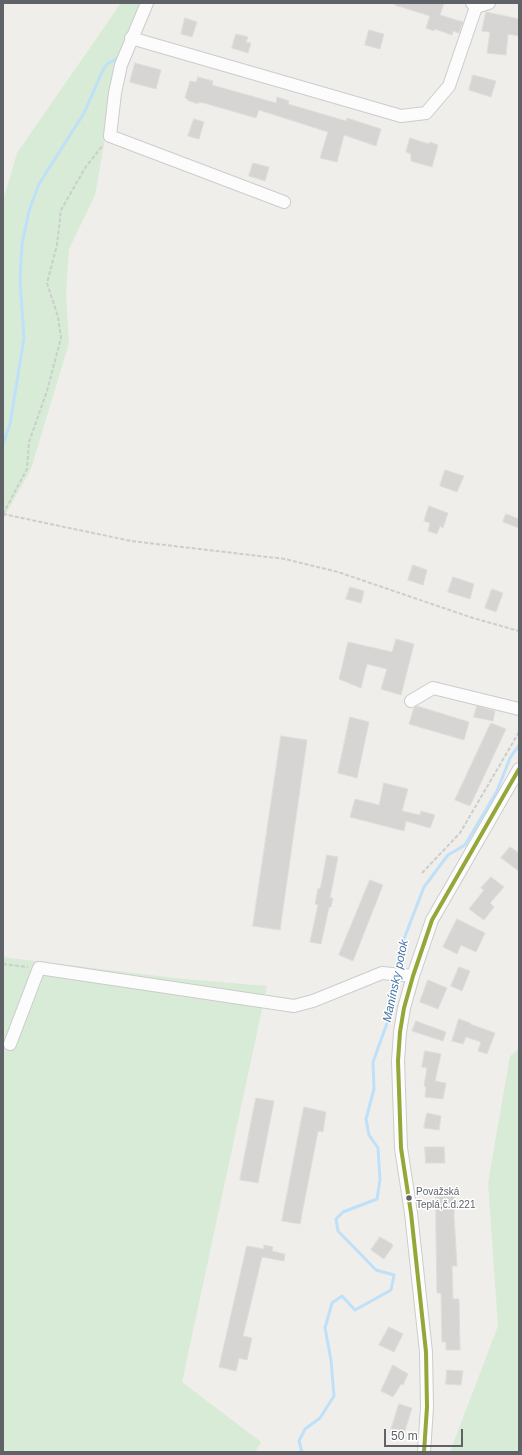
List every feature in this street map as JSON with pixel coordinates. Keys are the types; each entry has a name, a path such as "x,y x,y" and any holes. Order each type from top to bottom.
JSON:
{"street":[{"path":"147,3 131,38 121,65 115,93 110,136 284,202"},
{"path":"131,38 401,116 426,113 449,86 474,5 489,3"},
{"path":"411,701 433,688 519,709"},
{"path":"424,1452 427,1407 426,1352 411,1213 401,1148 398,1061 401,1026 402,975 519,769"},
{"path":"10,1044 40,968 294,1006 313,1001 382,973 402,975"}],"path":[{"path":"110,136 85,168 61,210 57,245 46,283 58,317 61,338 47,391 29,442 27,469 3,514 131,541 285,559 338,572 473,618 519,631"},
{"path":"422,873 460,833 519,732"},
{"path":"3,964 40,968"}],"green space":[{"path":"121,3 147,3 106,133 95,195 69,249 66,293 69,343 31,469 3,519 3,201 17,153"},
{"path":"3,957 174,978 267,986 182,1382 261,1442 255,1452 3,1452"},
{"path":"519,1049 519,1452 450,1452 498,1326 488,1183 510,1056"}],"building":[{"path":"395,3 444,3 440,15 463,22 459,33 453,31 452,35 435,29 434,31 426,28 430,16 395,5"},
{"path":"486,12 519,19 519,36 508,34 506,55 487,53 490,32 482,31"},
{"path":"185,18 197,22 192,37 181,34"},
{"path":"369,30 384,34 380,49 365,45"},
{"path":"236,34 248,37 246,42 251,43 248,53 232,48"},
{"path":"135,63 161,70 156,89 130,82"},
{"path":"473,75 496,81 491,97 469,90"},
{"path":"198,77 213,81 212,85 276,103 277,97 289,101 288,104 346,121 347,118 381,129 376,146 344,135 337,162 320,158 328,132 259,110 256,118 204,103 198,102 198,104 187,100 188,99 185,98 190,81 196,82"},
{"path":"194,119 204,122 199,139 188,136"},
{"path":"410,138 429,144 430,142 438,145 432,167 411,161 411,154 406,152"},
{"path":"253,163 269,167 265,181 249,176"},
{"path":"445,470 464,476 457,492 440,486"},
{"path":"429,506 448,513 443,528 440,526 437,534 428,531 430,523 424,521"},
{"path":"506,514 519,519 519,528 503,522"},
{"path":"413,565 427,570 423,585 408,580"},
{"path":"453,577 474,584 470,599 448,592"},
{"path":"350,587 364,591 361,603 346,599"},
{"path":"492,589 503,593 496,612 485,608"},
{"path":"396,639 414,644 401,695 381,689 387,669 367,664 361,688 339,679 348,642 392,652"},
{"path":"417,706 469,722 464,740 409,724 414,708"},
{"path":"477,706 495,711 493,721 474,717"},
{"path":"350,717 369,722 357,778 338,773"},
{"path":"491,723 506,729 470,806 455,800"},
{"path":"281,736 307,740 280,930 253,926"},
{"path":"384,783 408,789 402,811 420,815 421,811 435,815 430,828 406,821 404,831 350,817 355,799 379,805"},
{"path":"510,847 519,853 519,871 501,858"},
{"path":"327,855 338,857 330,898 333,898 331,907 329,907 321,944 310,942 318,905 315,904 318,888 320,889"},
{"path":"491,877 504,887 490,903 494,907 484,920 469,909 484,890 481,888"},
{"path":"370,880 383,885 353,961 339,955"},
{"path":"457,919 485,933 476,952 461,945 457,954 443,947"},
{"path":"459,967 470,971 462,991 451,986"},
{"path":"428,980 447,988 438,1009 420,1002"},
{"path":"459,1019 495,1033 487,1054 478,1051 481,1042 466,1037 463,1044 452,1041"},
{"path":"416,1021 446,1032 443,1041 412,1031"},
{"path":"425,1051 441,1054 435,1081 446,1083 443,1099 425,1097 426,1087 424,1086 427,1068 422,1067"},
{"path":"256,1098 274,1101 258,1183 240,1180"},
{"path":"304,1107 326,1112 323,1132 318,1131 300,1224 282,1221"},
{"path":"427,1113 441,1116 439,1130 424,1128"},
{"path":"425,1147 444,1147 445,1163 426,1163"},
{"path":"436,1188 455,1188 454,1216 457,1266 452,1266 453,1299 459,1299 460,1350 446,1350 446,1342 442,1342 441,1293 437,1293"},
{"path":"380,1237 393,1246 384,1259 371,1250"},
{"path":"264,1245 273,1247 272,1251 285,1254 284,1261 262,1257 243,1336 252,1338 247,1360 239,1358 236,1371 219,1367 247,1246 264,1249"},
{"path":"389,1327 403,1334 394,1352 379,1345"},
{"path":"393,1365 408,1374 403,1385 401,1384 393,1397 381,1391"},
{"path":"447,1370 463,1371 461,1385 446,1384"},
{"path":"399,1404 412,1408 403,1437 390,1433"}],"waterway":[{"path":"3,444 10,424 24,338 20,281 22,244 29,211 39,184 84,113 103,70 107,64 120,57"},
{"name":"Manínsky potok","path":"397,971 402,944 424,887 448,855 465,845 497,791 510,758 519,745"},
{"name":"Manínsky potok","path":"302,1452 299,1441 305,1429 320,1418 334,1396 331,1360 325,1328 332,1303 342,1296 355,1310 391,1290 394,1275 376,1270 338,1231 336,1219 343,1212 377,1199 380,1180 378,1148 369,1135 366,1119 374,1089 373,1062 390,1015 397,976"}],"transit line":[{"path":"424,1452 427,1407 426,1352 411,1213 401,1148 398,1061 400,1032 404,1008 413,976 432,920 519,769"}],"place":[{"name":"Považská Teplá,č.d.221","path":"409,1198"}]}
